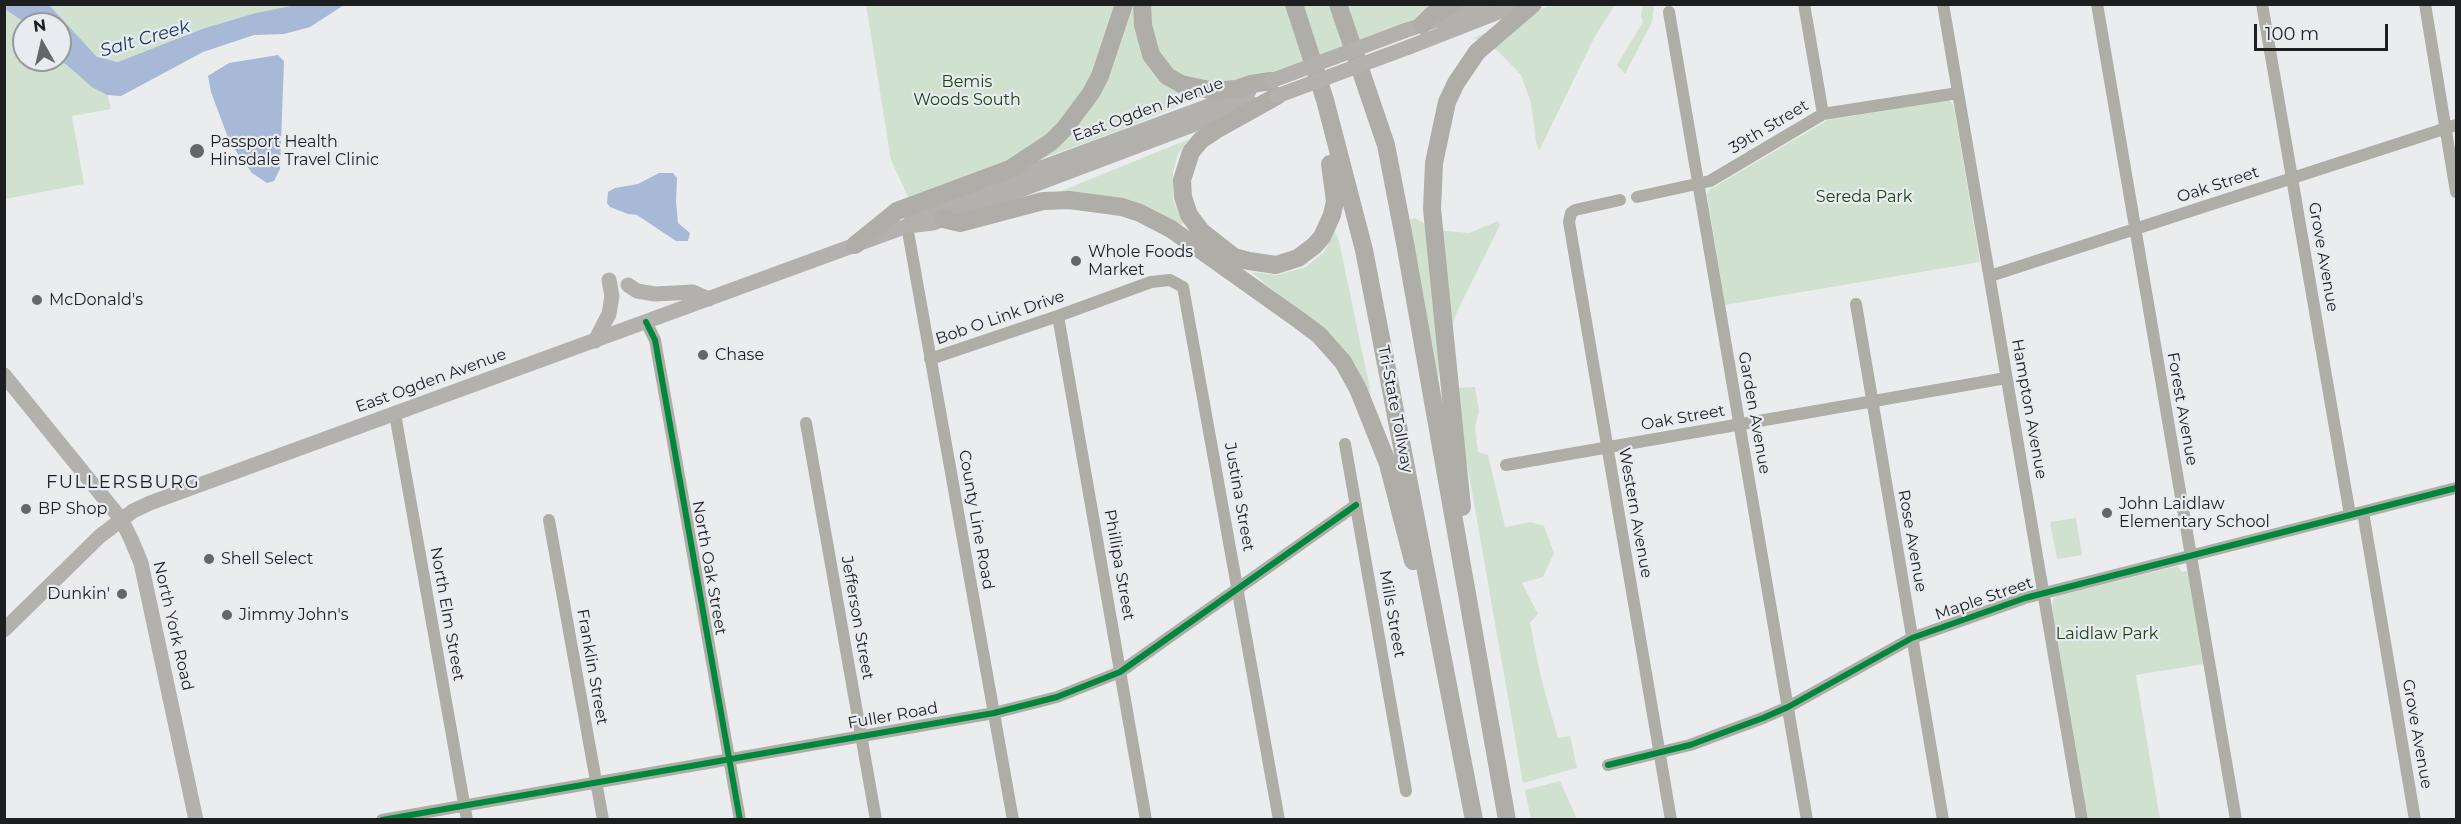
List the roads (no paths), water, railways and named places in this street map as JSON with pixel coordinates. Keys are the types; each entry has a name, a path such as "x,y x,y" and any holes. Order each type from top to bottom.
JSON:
{"highway":[{"path":"855,245 897,211 1010,169 1051,142 1080,110 1091,93 1103,67 1124,4"},
{"path":"1142,4 1143,25 1151,55 1167,76 1181,84 1214,91 1236,89 1251,84 1274,88"},
{"path":"1281,4 1296,11"},
{"path":"1422,25 1432,15 1453,4"},
{"path":"1466,581 1460,469 1447,372 1432,208 1434,163 1447,102 1456,83 1477,52 1533,4"},
{"path":"1338,5 1386,145 1406,243 1507,819"},
{"name":"Tri-State Tollway","path":"1296,11 1324,100 1364,250 1474,819"},
{"path":"1274,88 1202,140 1191,152 1182,180 1182,197 1189,215 1201,231 1234,256 1260,264 1275,265 1298,258 1314,246 1327,228 1335,201 1331,169 1322,132 1324,100"},
{"path":"943,219 960,223 1043,201 1069,200 1122,207 1140,213 1171,229 1319,335 1343,362 1358,389 1380,440 1435,643 1444,664"}],"main road":[{"name":"East Ogden Avenue","path":"4,630 100,536 133,510 907,226 933,223 1252,103 1274,88 1404,31 1435,23 1485,4"},
{"name":"East Ogden Avenue","path":"907,226 922,212 1253,90 1274,88 1409,47 1519,4"},
{"path":"595,341 609,314 612,296 609,280"},
{"path":"627,285 637,291 655,294 693,292 709,299"},
{"name":"North York Road","path":"4,375 121,519 141,563 196,819"}],"street":[{"path":"1804,4 1823,114"},
{"name":"Hampton Avenue","path":"1943,4 2082,819"},
{"name":"Forest Avenue","path":"2097,4 2236,819"},
{"name":"Grove Avenue","path":"2262,4 2350,514"},
{"path":"2425,4 2451,127 2457,192"},
{"name":"Garden Avenue","path":"1669,12 1807,819"},
{"name":"39th Street","path":"1637,197 1710,181 1823,114 1958,93"},
{"name":"Oak Street","path":"1990,276 2451,127"},
{"name":"Western Avenue","path":"1620,200 1580,208 1571,213 1569,222 1671,819"},
{"name":"County Line Road","path":"907,226 1013,819"},
{"name":"Bob O Link Drive","path":"930,359 1151,282 1170,280 1183,287"},
{"name":"Justina Street","path":"1183,287 1279,819"},
{"name":"Rose Avenue","path":"1856,304 1943,819"},
{"name":"Phillipa Street","path":"1058,316 1146,819"},
{"name":"North Oak Street","path":"646,322 654,337 740,819"},
{"name":"Oak Street","path":"1506,465 2006,378"},
{"name":"North Elm Street","path":"395,414 467,819"},
{"name":"Jefferson Street","path":"806,423 876,819"},
{"name":"Mills Street","path":"1345,444 1406,791"},
{"name":"Maple Street","path":"1608,765 1689,746 1788,707 1912,638 2043,593 2457,488"},
{"name":"Fuller Road","path":"382,819 994,713 1057,697 1120,672 1356,505"},
{"name":"Grove Avenue","path":"2363,512 2415,819"},
{"name":"Franklin Street","path":"549,520 603,819"}],"water":[{"path":"4,5 49,5 55,12 12,14 5,9"},
{"path":"296,5 344,5 310,27 284,34 254,35 203,52 121,96 107,95 92,87 72,70 72,30 97,57 118,62 202,29 256,13"},
{"path":"278,55 284,61 280,169 274,181 267,183 252,173 230,143 211,92 208,76 229,63"},
{"path":"659,173 673,173 677,178 678,223 690,233 688,241 676,241 637,215 610,207 607,203 608,192 615,188 638,184"}],"place":[{"name":"Passport Health Hinsdale Travel Clinic","path":"197,151"},
{"name":"Whole Foods Market","path":"1076,261"},
{"name":"McDonald's","path":"37,300"},
{"name":"Chase","path":"703,355"},
{"name":"BP Shop","path":"26,509"},
{"name":"John Laidlaw Elementary School","path":"2107,513"},
{"name":"Shell Select","path":"209,559"},
{"name":"Dunkin'","path":"122,594"},
{"name":"Jimmy John's","path":"227,615"}],"district":[{"name":"FULLERSBURG","path":"123,483"}],"water label":[{"name":"Salt Creek","path":"145,39"}],"park label":[{"name":"Bemis Woods South","path":"967,91"},
{"name":"Sereda Park","path":"1864,197"},
{"name":"Laidlaw Park","path":"2107,634"}]}
